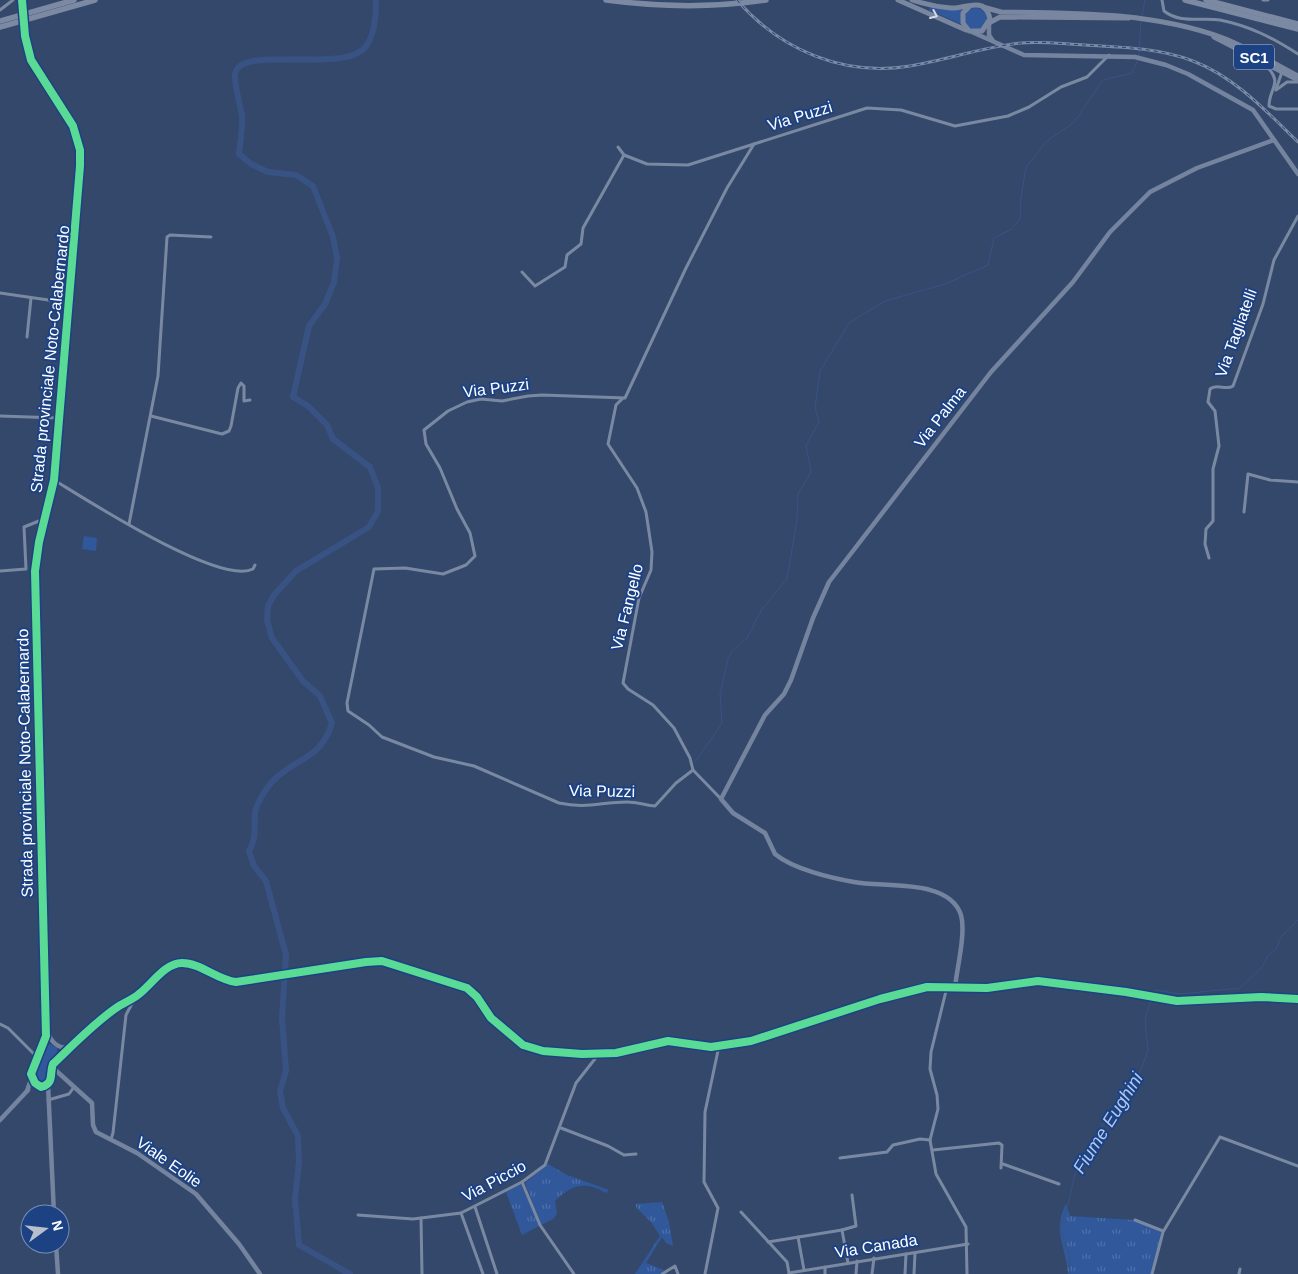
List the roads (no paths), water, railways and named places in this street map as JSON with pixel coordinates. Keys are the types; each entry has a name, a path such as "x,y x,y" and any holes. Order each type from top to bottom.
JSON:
{"highway":[{"path":"0,21 74,0"},
{"path":"0,27 95,0"},
{"path":"606,0 668,6 734,4 766,0"},
{"path":"1185,0 1298,29"},
{"path":"1206,0 1298,24"}],"main road":[{"path":"898,0 971,32 982,31 1000,17 1136,18"},
{"path":"912,0 951,8 970,6 1001,12 1103,13 1136,18"},
{"path":"970,6 962,16 962,23 971,32"},
{"path":"983,7 989,16 989,24"},
{"name":"SC1","path":"1136,18 1183,27 1241,45 1284,70 1298,81"},
{"name":"SC1","path":"1209,35 1298,76"}],"street":[{"path":"0,10 13,0"},
{"name":"Strada provinciale Noto-Calabernardo","path":"22,0 26,36 34,65 67,114 80,150 78,205 54,480 44,519 35,572 46,1026"},
{"path":"1162,0 1164,11 1174,17 1221,20 1254,29 1298,54"},
{"path":"1263,0 1268,0"},
{"path":"989,24 989,35 994,42"},
{"path":"971,32 1033,57 1109,55 1135,57 1166,64 1243,103 1258,115 1298,174"},
{"name":"Via Puzzi","path":"693,770 676,783 655,806 629,802 586,807 558,803 474,766 434,758 382,737 369,725 351,713 347,707 358,642 374,569 405,568 443,574 466,565 475,556 470,533 457,509 440,468 426,444 424,430 454,406 481,399 502,402 528,396 550,395 599,396 622,399 627,394 686,268 727,188 754,144 867,108 901,110 955,126 1008,116 1029,107 1061,87 1088,77 1109,55"},
{"path":"1262,61 1273,74 1275,89"},
{"path":"1284,70 1268,103 1272,108 1298,109"},
{"path":"1275,89 1287,82 1298,81"},
{"name":"Via Palma","path":"721,799 765,715 784,694 791,680 812,618 829,582 991,372 1073,282 1110,232 1150,192 1197,168 1274,140"},
{"path":"618,147 624,156 647,164 688,165 754,144"},
{"path":"522,272 535,286 565,267 567,255 581,244 583,228 624,156"},
{"name":"Via Tagliatelli","path":"1209,558 1205,544 1206,529 1213,521 1213,469 1219,446 1215,411 1208,400 1210,389 1216,386 1230,388 1233,386 1263,304 1274,260 1298,216"},
{"path":"129,524 159,367 168,237 170,235 211,238"},
{"path":"0,293 70,303"},
{"path":"27,337 31,298"},
{"path":"151,416 222,434 229,431 232,426 238,388 241,383 244,386 244,401 250,400"},
{"name":"Via Fangello","path":"622,399 616,405 608,444 637,488 646,512 652,552 650,570 639,598 623,683 628,690 653,705 674,728 690,758 693,770 733,813 762,830 768,838 774,854 791,864 852,882 932,890 950,899 960,913 962,922 955,987"},
{"path":"0,416 60,418"},
{"path":"1244,512 1248,474 1270,480 1298,482"},
{"path":"54,480 129,524 208,564 243,572 253,569 255,565"},
{"path":"0,571 26,569 24,527 44,519"},
{"path":"53,1204 48,1099 48,1084 52,1079 52,1067 59,1058 117,1007 136,997 170,967 180,963 192,965 230,981 270,978 382,961 467,988 502,1028 526,1047 543,1051 598,1054 668,1041 719,1046 774,1035 916,988 987,988 1038,981 1176,1001 1261,997 1298,999"},
{"path":"947,987 931,1052 930,1069 937,1095 938,1109 930,1140 936,1174 965,1222 968,1244 968,1274"},
{"path":"110,1138 113,1133 126,1015 136,997"},
{"path":"0,1024 32,1050 37,1057"},
{"path":"46,1026 52,1042 59,1046 73,1046"},
{"path":"0,1120 27,1091 42,1046 46,1026"},
{"path":"32,1050 52,1042"},
{"path":"59,1046 59,1058"},
{"path":"706,1274 718,1208 704,1182 705,1112 719,1046"},
{"name":"Via Piccio","path":"358,1215 421,1218 461,1213 522,1182 545,1165 561,1128 576,1083 598,1054"},
{"name":"Viale Eolie","path":"52,1067 92,1103 94,1130 137,1153 196,1194 239,1244 260,1274"},
{"path":"32,1078 48,1099"},
{"path":"52,1079 60,1078 66,1080"},
{"path":"27,1091 48,1084"},
{"path":"48,1099 69,1094 74,1087"},
{"path":"561,1128 608,1146 624,1155 636,1154"},
{"path":"1152,1274 1163,1231 1220,1137 1298,1166"},
{"path":"840,1158 887,1152 893,1144 920,1139 930,1140"},
{"path":"933,1150 999,1143 1002,1145 1002,1166 1059,1184"},
{"path":"522,1182 540,1224 574,1274"},
{"path":"768,1242 856,1226 852,1195"},
{"path":"475,1207 497,1274"},
{"path":"740,1212 787,1262 789,1274"},
{"path":"461,1213 483,1274"},
{"path":"421,1218 422,1274"},
{"path":"1135,1220 1163,1231"},
{"path":"842,1230 848,1263"},
{"path":"798,1237 807,1271"},
{"name":"Via Canada","path":"789,1274 874,1258 968,1244"},
{"path":"914,1274 915,1253"},
{"path":"57,1254 58,1274"},
{"path":"905,1274 906,1254"},
{"path":"872,1274 874,1258"},
{"path":"856,1274 857,1261"},
{"path":"662,1274 675,1266 678,1274"},
{"path":"825,1267 825,1274"},
{"path":"1239,1274 1240,1269"}],"waterway":[{"path":"350,1274 299,1245 295,1199 299,1161 298,1136 283,1108 280,1091 286,1071 282,1018 286,955 266,881 254,866 249,851 254,837 256,810 264,793 280,775 306,758 321,745 332,723 320,696 303,681 272,638 267,620 268,606 274,595 296,571 369,527 378,511 378,488 370,467 333,439 327,425 308,406 293,397 309,326 325,304 334,282 337,258 333,237 313,186 296,175 268,172 251,164 239,154 242,115 235,74 241,65 255,61 274,59 318,60 356,54 367,45 372,35 376,0"},
{"path":"1142,16 1145,0"},
{"path":"1139,56 1141,20"},
{"path":"695,762 722,723 720,694 728,659 732,651 747,638 762,609 787,579 797,520 798,494 811,472 806,445 819,422 815,408 820,371 849,323 885,301 945,284 988,265 994,238 1012,229 1020,219 1026,167 1046,142 1074,122 1103,80 1132,73 1138,60"},
{"path":"1152,995 1155,990 1180,994 1240,988 1263,966 1267,957 1276,949 1281,937 1298,920"},
{"name":"Fiume Eughini","path":"1070,1274 1069,1255 1060,1228 1068,1205 1076,1169 1110,1113 1131,1092 1140,1072 1148,1051 1145,1020 1151,999"}],"railway":[{"path":"737,0 754,18 793,46 815,56 861,67 910,66 993,47 1029,42 1126,48 1167,53 1193,61 1223,76 1250,96 1298,142"}]}
